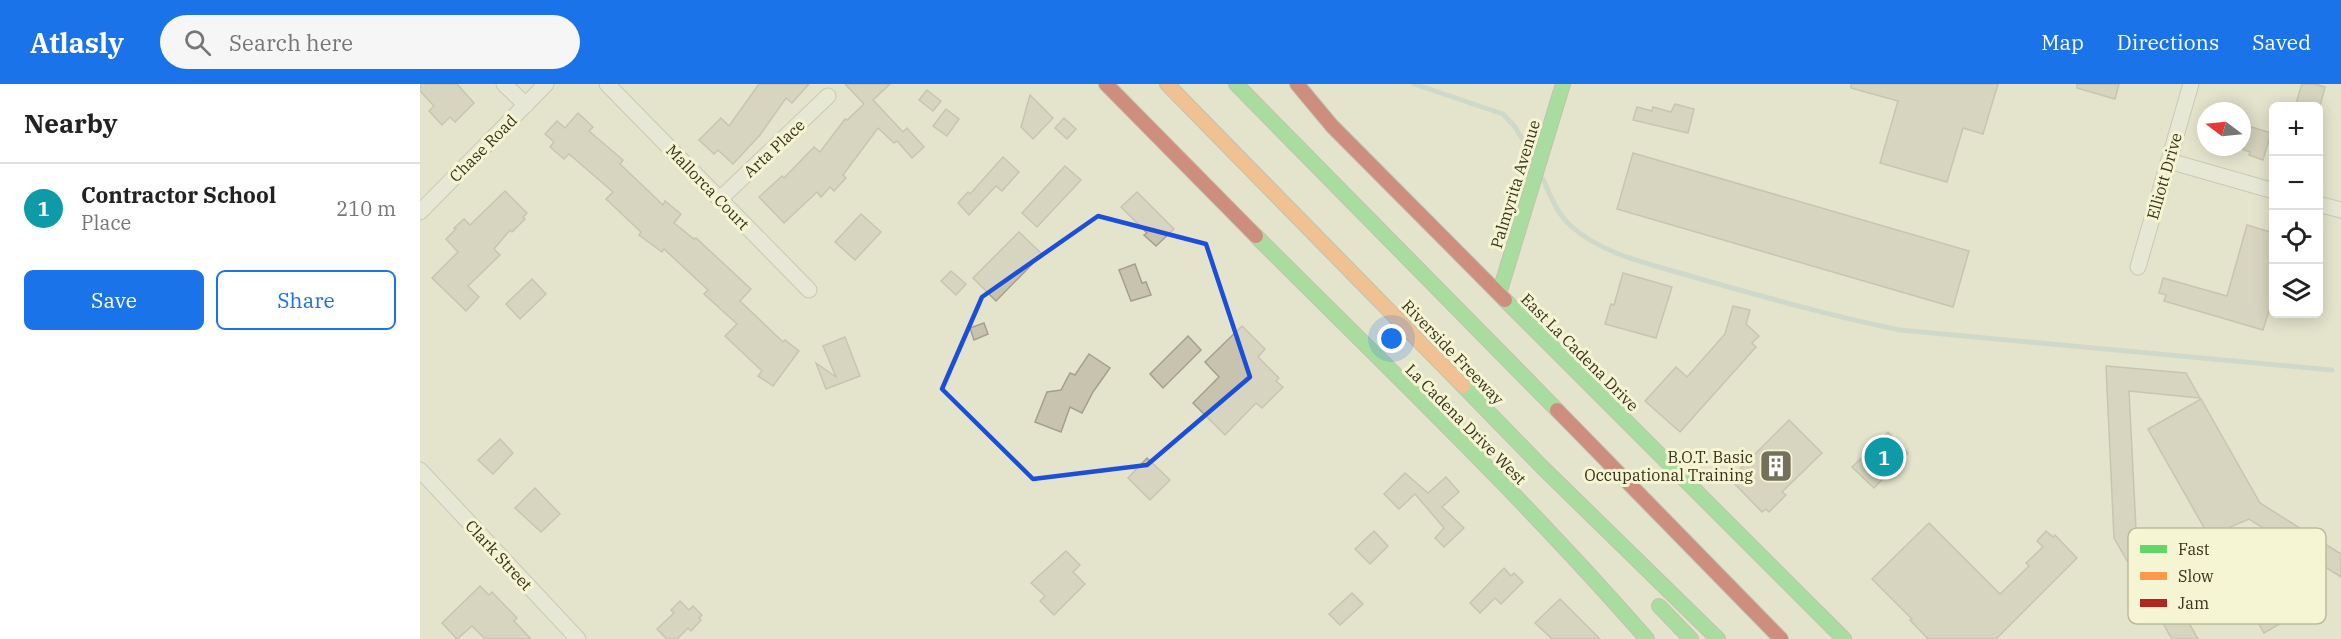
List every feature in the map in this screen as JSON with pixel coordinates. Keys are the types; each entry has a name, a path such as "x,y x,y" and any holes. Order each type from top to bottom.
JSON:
{"main road":[{"name":"La Cadena Drive West","path":"1106,84 1533,515 1647,639"},
{"name":"Riverside Freeway","path":"1167,84 1542,467 1718,639"},
{"name":"Riverside Freeway","path":"1236,84 1781,639"},
{"name":"East La Cadena Drive","path":"1297,84 1332,126 1844,639"},
{"name":"Palmyrita Avenue","path":"1499,294 1563,84"},
{"path":"1542,467 1554,499"},
{"path":"1650,596 1690,639"}],"street":[{"path":"504,84 525,105"},
{"name":"Chase Road","path":"420,212 546,84"},
{"name":"Mallorca Court","path":"607,84 809,290"},
{"name":"Elliott Drive","path":"2138,267 2191,84"},
{"name":"Arta Place","path":"720,199 828,96"},
{"path":"2169,161 2269,190"},
{"path":"2323,205 2341,210"},
{"name":"Clark Street","path":"420,470 578,639"}],"highlighted area":[{"path":"1098,216 1206,244 1250,377 1147,465 1033,479 942,389 982,297"}],"building":[{"path":"420,84 457,84 474,103 455,122 450,117 442,125 429,111 434,106 420,91"},
{"path":"759,84 809,84 792,103 786,98 760,135 733,164 718,150 714,154 699,140 721,118 729,126"},
{"path":"845,84 890,84 873,100 903,132 907,128 924,147 912,158 897,141 894,143 878,128 843,175 846,178 834,191 830,187 821,197 817,192 784,223 759,197 782,176 784,178 814,147 820,152 845,119 847,120 864,104"},
{"path":"1851,84 1998,84 1983,134 1963,128 1947,182 1880,163 1898,101 1851,88"},
{"path":"2077,84 2119,84 2115,99 2077,88"},
{"path":"2302,84 2325,87 2321,102 2296,102"},
{"path":"927,90 941,101 933,111 919,100"},
{"path":"1030,95 1053,118 1033,139 1021,127"},
{"path":"1675,104 1694,109 1688,133 1633,120 1637,107 1652,111 1653,107 1671,112"},
{"path":"946,109 959,119 947,136 933,126"},
{"path":"578,113 593,127 589,131 623,160 620,164 663,205 665,201 681,214 674,223 694,239 696,238 751,289 740,301 783,342 785,340 799,351 773,386 758,376 762,371 725,336 737,324 704,294 708,290 664,249 662,252 639,235 641,232 606,199 613,192 569,154 564,159 550,147 554,142 545,134 557,121 565,128"},
{"path":"1064,118 1076,129 1067,139 1055,128"},
{"path":"2251,127 2269,132 2263,160 2251,156"},
{"path":"1633,153 1969,251 1953,307 1617,209"},
{"path":"1003,157 1019,172 1002,191 996,186 969,215 958,203 968,192 970,194"},
{"path":"1065,166 1081,180 1037,227 1022,213"},
{"path":"505,191 527,213 523,217 525,219 512,232 510,230 494,249 500,255 468,286 479,297 466,311 432,278 458,252 446,239 456,229 454,228 464,219 470,225"},
{"path":"1137,192 1174,229 1156,246 1144,235 1147,233 1121,207"},
{"path":"861,214 881,232 855,260 835,242"},
{"path":"2247,225 2269,232 2269,311 2263,330 2164,301 2166,295 2159,293 2163,278 2227,296"},
{"path":"1019,232 1042,254 996,301 973,278"},
{"path":"1135,264 1142,283 1146,282 1151,295 1131,301 1119,270"},
{"path":"951,271 966,284 956,295 941,281"},
{"path":"1623,273 1672,287 1656,338 1605,324 1611,304 1614,305"},
{"path":"532,279 546,294 520,319 506,304"},
{"path":"1733,306 1750,310 1746,324 1759,336 1752,343 1756,347 1680,432 1645,401 1676,367 1687,377 1725,334"},
{"path":"984,323 988,334 974,340 970,328"},
{"path":"1242,326 1265,349 1258,357 1279,378 1276,381 1283,387 1262,408 1256,403 1225,435 1193,403 1219,377 1205,362"},
{"path":"1188,336 1201,350 1163,388 1150,374"},
{"path":"845,337 860,376 826,389 816,363 836,377 823,346"},
{"path":"1089,354 1110,368 1082,413 1070,407 1061,432 1035,422 1047,392 1061,390 1070,373 1075,375"},
{"path":"2106,366 2186,373 2200,398 2129,391 2136,528 2128,528 2128,562 2114,538"},
{"path":"2201,399 2260,503 2300,528 2263,528 2249,519 2231,528 2204,528 2148,429"},
{"name":"B.O.T. Basic Occupational Training","path":"1789,420 1822,453 1782,492 1786,495 1769,512 1766,509 1762,512 1730,479"},
{"path":"1888,432 1908,453 1874,488 1852,467"},
{"path":"500,439 513,453 493,474 478,460"},
{"path":"1147,458 1170,480 1150,500 1128,478"},
{"path":"1405,473 1428,493 1446,477 1459,492 1442,507 1464,528 1444,547 1435,538 1444,528 1415,494 1399,509 1384,494"},
{"path":"535,488 560,514 541,532 515,508"},
{"path":"1929,523 2000,594 2029,566 2026,563 2043,547 2037,541 2046,531 2053,537 2055,535 2077,558 1996,639 1928,639 1910,620 1912,619 1872,579"},
{"path":"1374,531 1388,546 1370,564 1355,549"},
{"path":"2326,545 2341,554 2341,577 2326,568"},
{"path":"1066,551 1080,565 1073,572 1085,584 1054,615 1040,601 1045,596 1031,583"},
{"path":"1504,568 1511,576 1514,573 1523,582 1501,604 1495,598 1480,613 1470,603"},
{"path":"480,586 489,595 492,592 517,618 514,621 531,639 485,639 472,626 457,639 442,623"},
{"path":"1352,593 1363,604 1340,625 1329,614"},
{"path":"1560,599 1600,639 1552,639 1535,623"},
{"path":"680,601 689,610 693,606 702,615 699,618 701,620 691,631 688,628 677,639 667,639 657,629 674,613 671,610"},
{"path":"2163,624 2190,624 2198,639 2172,639"},
{"path":"2259,624 2280,624 2264,633"}],"waterway":[{"path":"1414,84 1503,114 1515,127 1528,148"},
{"path":"1543,179 1554,204 1566,221 1584,236 1614,252 1647,264 1849,319 1900,330 2332,370"}],"traffic: fast":[{"path":"1236,84 1557,410"},
{"path":"1499,294 1563,84"},
{"path":"1256,236 1504,484 1647,639"},
{"path":"1505,300 1844,639"},
{"path":"1463,386 1542,467 1718,639"},
{"path":"1659,606 1691,639"}],"traffic: slow":[{"path":"1167,84 1463,386"}],"traffic: jam":[{"path":"1106,84 1256,236"},
{"path":"1297,84 1332,126 1505,300"},
{"path":"1557,410 1781,639"}],"place":[{"name":"Contractor School","path":"1884,457"},
{"name":"B.O.T. Basic Occupational Training","path":"1776,466"}]}
